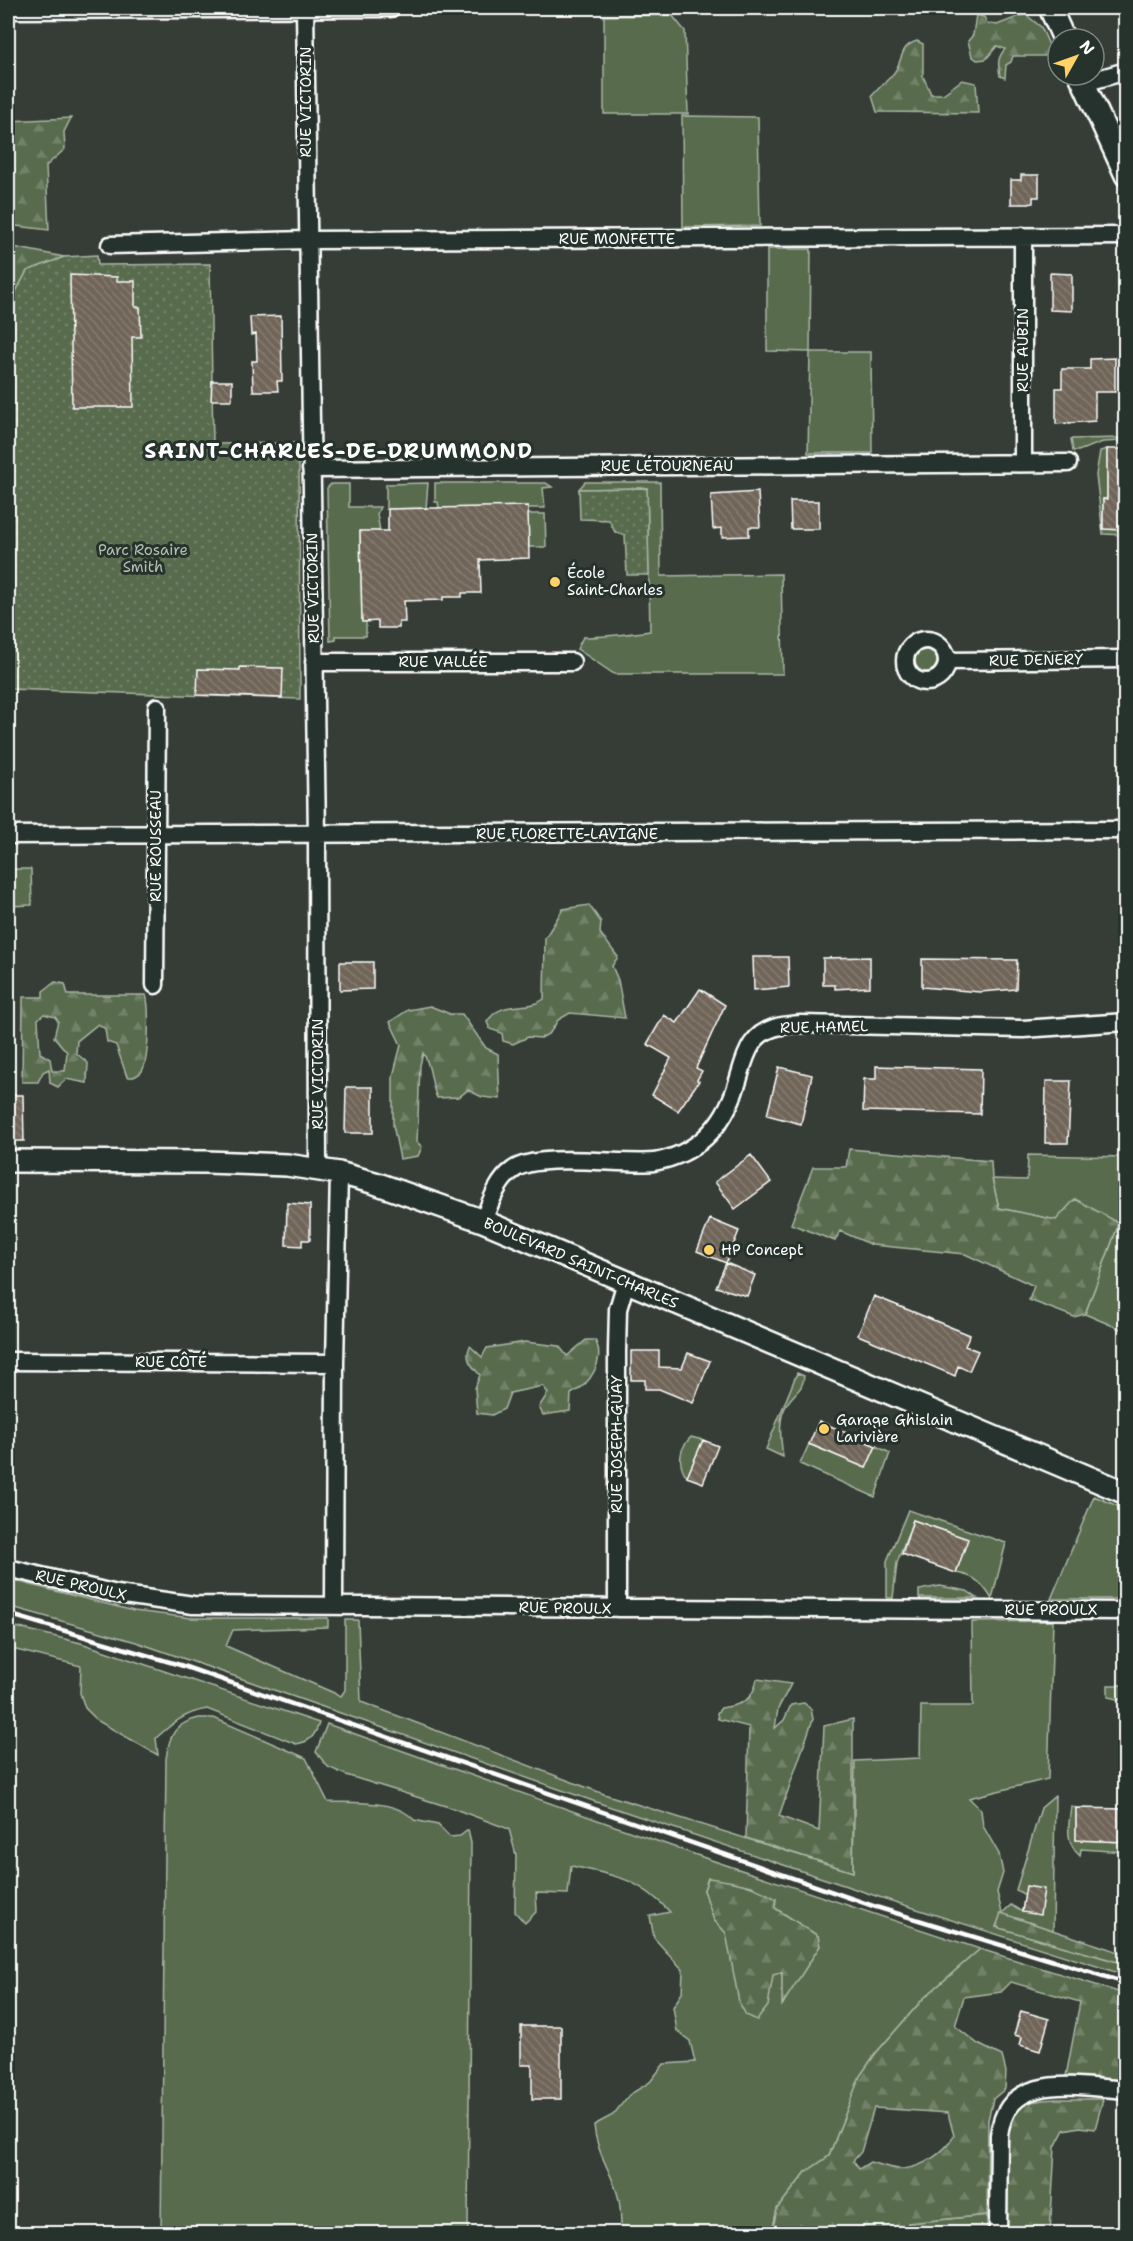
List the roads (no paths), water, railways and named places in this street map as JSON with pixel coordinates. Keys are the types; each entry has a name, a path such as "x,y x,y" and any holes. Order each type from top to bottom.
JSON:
{"street":[{"name":"RUE VICTORIN","path":"305,8 317,836 318,1169"},
{"path":"8,10 391,8"},
{"path":"1050,8 1059,27"},
{"path":"1106,75 1125,71"},
{"path":"1086,87 1125,175"},
{"name":"RUE AUBIN","path":"1023,236 1023,463"},
{"name":"RUE MONFETTE","path":"110,245 307,240 1125,236"},
{"name":"RUE LÉTOURNEAU","path":"311,468 1068,463"},
{"name":"RUE DENERY","path":"947,661 1125,659"},
{"name":"RUE VALLÉE","path":"314,662 572,662"},
{"name":"RUE ROUSSEAU","path":"155,985 157,707"},
{"name":"RUE FLORETTE-LAVIGNE","path":"8,835 317,836 1125,830"},
{"name":"RUE HAMEL","path":"483,1221 505,1177 521,1165 548,1161 651,1162 667,1159 693,1148 710,1134 723,1118 752,1044 770,1029 801,1024 1023,1029 1125,1022"},
{"name":"BOULEVARD SAINT-CHARLES","path":"8,1161 234,1162 318,1169 393,1189 483,1221 1125,1492"},
{"path":"334,1606 335,1363 339,1173"},
{"name":"RUE JOSEPH-GUAY","path":"617,1608 618,1309 626,1282"},
{"name":"RUE CÔTÉ","path":"8,1361 335,1363"},
{"name":"RUE PROULX","path":"8,1568 117,1594 176,1604 1125,1611"},
{"path":"998,2234 999,2136 1001,2121 1007,2107 1018,2097 1044,2088 1061,2086 1125,2091"}],"railway":[{"path":"8,1614 180,1665 876,1907 1126,1983"}],"place":[{"name":"École Saint-Charles","path":"555,582"},
{"name":"HP Concept","path":"709,1250"},
{"name":"Garage Ghislain Larivière","path":"824,1429"}],"district":[{"name":"SAINT-CHARLES-DE-DRUMMOND","path":"339,451"}],"park label":[{"name":"Parc Rosaire Smith","path":"143,558"}]}
